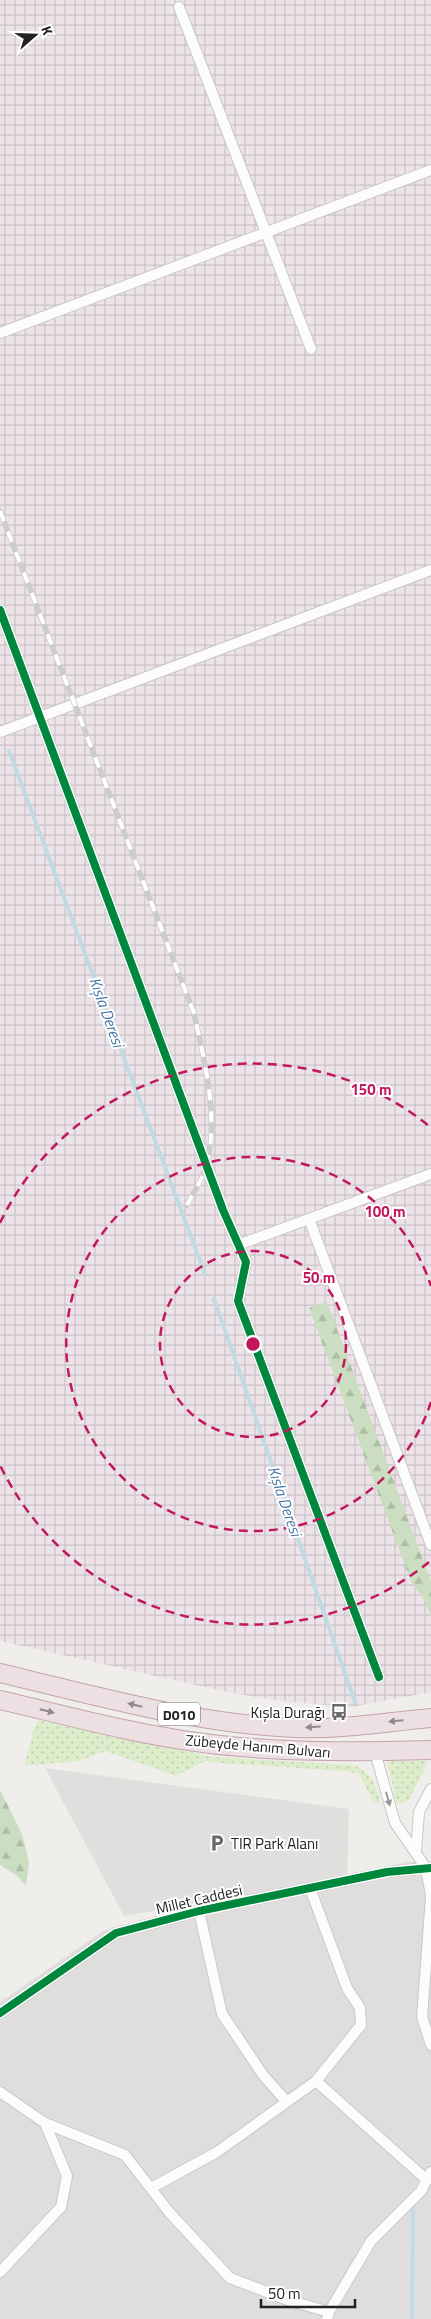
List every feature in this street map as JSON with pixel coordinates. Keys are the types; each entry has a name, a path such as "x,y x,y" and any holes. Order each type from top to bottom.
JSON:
{"highway":[{"name":"Zübeyde Hanım Bulvarı","path":"0,1673 149,1708 228,1723 296,1728 431,1718"},
{"name":"Zübeyde Hanım Bulvarı","path":"0,1700 103,1725 197,1742 341,1753 431,1750"}],"street":[{"path":"179,7 311,349"},
{"path":"0,332 431,170"},
{"path":"0,732 431,570"},
{"path":"0,610 223,1210 246,1262 238,1301 379,1677"},
{"path":"238,1245 431,1174"},
{"path":"309,1219 431,1545"},
{"path":"375,1752 395,1823 429,1868 431,1896 430,1929 422,2017 431,2045"},
{"path":"416,1852 419,1812 431,1789"},
{"name":"Millet Caddesi","path":"0,2013 116,1933 198,1911 387,1872 429,1868"},
{"path":"150,2188 217,2152 316,2081 361,2025 360,2008 347,1988 310,1888"},
{"path":"198,1911 222,2014 263,2075 286,2101"},
{"path":"0,2092 45,2123 125,2155 169,2212 230,2278 328,2315 371,2241 421,2191 429,2176 316,2081"},
{"path":"0,2272 61,2207 67,2176 45,2123"}],"shaded area":[{"path":"0,0 431,0 431,1692 351,1707 289,1702 231,1693 0,1641"},
{"name":"TIR Park Alanı","path":"45,1768 349,1809 347,1877 124,1916"},
{"path":"408,1862 431,1862 431,2319 0,2319 0,2002 103,1931 230,1897"}],"green space":[{"path":"327,1302 431,1581 431,1615 423,1598 411,1581 309,1308"},
{"path":"39,1720 214,1757 353,1765 365,1772 372,1780 381,1804 373,1801 359,1774 346,1771 206,1761 175,1776 106,1751 79,1761 24,1766 35,1725"},
{"path":"387,1761 428,1761 409,1800 397,1804"},
{"path":"0,1790 22,1834 29,1862 26,1886 16,1875 0,1865"}],"waterway":[{"name":"Kışla Deresi","path":"9,751 205,1274"},
{"name":"Kışla Deresi","path":"214,1299 355,1702"},
{"name":"Kışla Deresi","path":"412,2319 413,2208"}],"railway":[{"path":"0,511 194,1013 209,1088 211,1126 206,1168 187,1205"}],"cycle path":[{"path":"0,610 223,1210 246,1262 238,1301 379,1677"},
{"path":"0,2013 116,1933 199,1911 387,1872 431,1868"}],"place":[{"name":"Kışla Durağı","path":"339,1712"},
{"name":"TIR Park Alanı","path":"217,1843"}]}
